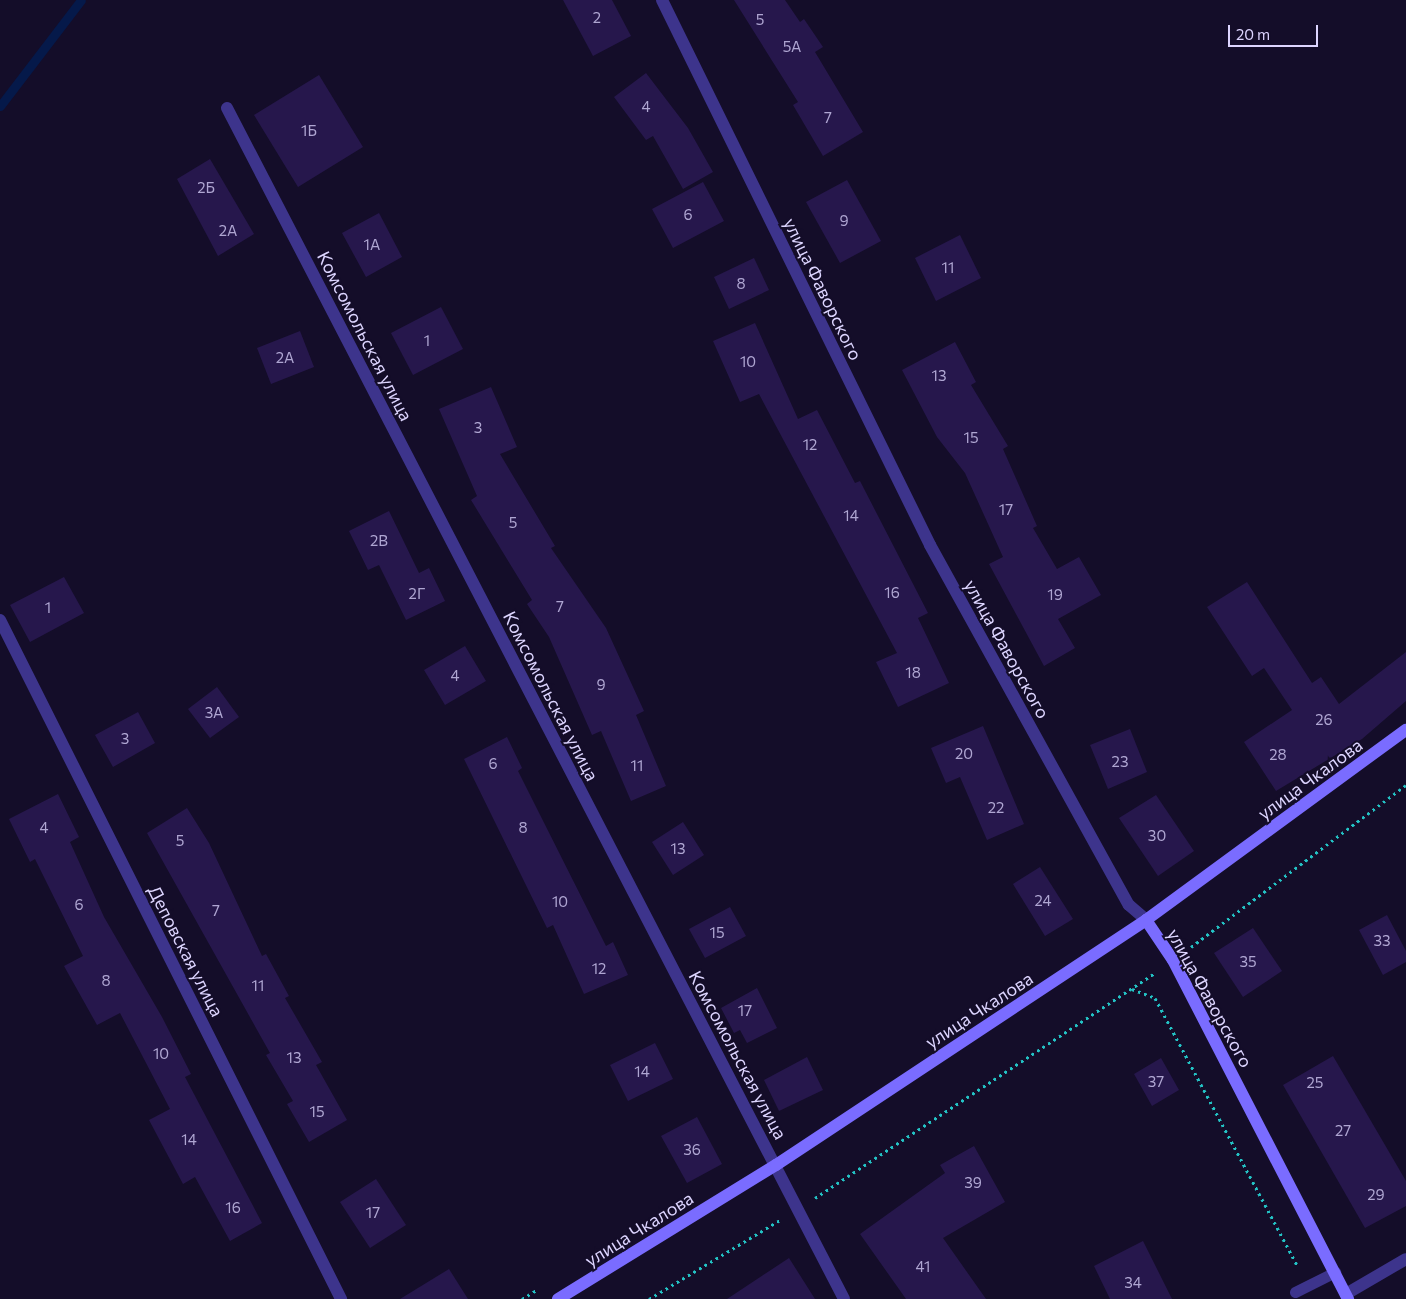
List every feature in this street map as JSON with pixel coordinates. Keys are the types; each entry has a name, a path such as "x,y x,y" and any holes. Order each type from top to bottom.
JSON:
{"main road":[{"name":"улица Чкалова","path":"558,1299 776,1165 1146,920 1406,730"},
{"name":"улица Фаворского","path":"1146,920 1173,960 1347,1296"}],"street":[{"name":"улица Фаворского","path":"662,0 930,545 1129,905 1146,920"},
{"name":"Комсомольская улица","path":"227,108 844,1299"},
{"name":"Деповская улица","path":"0,620 341,1299"},
{"path":"1347,1296 1406,1259"}],"lane":[{"path":"1295,1292 1335,1272"}],"path":[{"path":"648,1299 798,1209 1132,989 1406,785"},
{"path":"1132,989 1155,998 1308,1285"}],"building":[{"path":"563,0 612,0 631,36 593,56"},
{"path":"734,0 785,0 800,22 804,19 823,47 815,52 863,132 823,156 793,105 798,102"},
{"path":"646,73 688,128 713,172 683,189 653,136 646,140 614,97"},
{"path":"319,75 363,147 298,187 254,115"},
{"path":"210,159 254,234 218,256 177,179"},
{"path":"847,180 881,241 840,263 806,202"},
{"path":"703,182 724,221 673,248 652,209"},
{"path":"379,213 402,257 366,277 342,233"},
{"path":"960,235 981,278 936,301 915,258"},
{"path":"754,258 769,290 729,309 714,277"},
{"path":"441,307 463,349 413,375 391,333"},
{"path":"755,323 798,419 817,410 855,483 860,481 928,613 918,618 949,683 898,707 876,662 897,653 759,394 740,402 713,341"},
{"path":"300,331 314,367 271,384 257,348"},
{"path":"955,342 976,382 971,385 1008,446 1003,449 1037,526 1033,528 1057,569 1079,557 1101,595 1058,619 1075,648 1044,666 989,564 1003,557 965,473 937,437 902,370"},
{"path":"491,387 517,447 500,454 555,546 551,548 606,628 644,711 636,715 666,786 631,801 601,731 592,735 549,637 527,604 532,600 471,500 477,496 439,409"},
{"path":"389,511 419,573 429,568 445,601 406,620 379,565 368,570 349,531"},
{"path":"64,577 84,613 30,642 10,605"},
{"path":"1247,582 1312,683 1321,677 1339,704 1406,652 1406,701 1362,739 1276,791 1244,742 1292,710 1264,668 1252,676 1207,607"},
{"path":"465,646 486,681 445,705 424,670"},
{"path":"217,687 239,717 210,738 188,709"},
{"path":"138,712 155,743 113,767 95,735"},
{"path":"983,726 1024,824 987,840 960,777 946,783 931,748"},
{"path":"1130,729 1147,772 1108,789 1090,745"},
{"path":"507,737 522,768 518,771 606,946 613,942 628,975 584,994 553,925 547,928 464,759"},
{"path":"58,794 79,837 70,842 104,917 162,1017 191,1074 185,1077 262,1223 230,1241 195,1177 183,1184 149,1120 170,1109 120,1013 97,1025 64,966 83,956 35,859 30,862 9,819"},
{"path":"1156,795 1194,851 1158,876 1119,818"},
{"path":"187,808 209,843 262,956 266,954 289,996 285,998 322,1062 316,1065 347,1120 309,1142 287,1104 293,1101 266,1055 270,1053 147,833"},
{"path":"683,822 704,855 673,875 652,842"},
{"path":"1040,867 1073,919 1045,936 1013,884"},
{"path":"730,907 746,936 705,958 689,929"},
{"path":"1387,915 1406,951 1406,962 1383,975 1359,930"},
{"path":"1253,928 1282,971 1243,997 1214,953"},
{"path":"757,988 777,1028 747,1043 740,1030 734,1033 721,1008"},
{"path":"655,1043 673,1079 628,1101 610,1065"},
{"path":"1333,1056 1406,1181 1406,1206 1365,1228 1283,1085"},
{"path":"807,1057 823,1090 779,1111 764,1080"},
{"path":"1161,1058 1179,1090 1152,1106 1134,1074"},
{"path":"697,1117 722,1164 687,1183 661,1136"},
{"path":"974,1146 1005,1202 943,1238 986,1299 906,1299 860,1234 945,1173 940,1165"},
{"path":"376,1179 406,1225 370,1248 340,1202"},
{"path":"1143,1241 1172,1299 1110,1299 1094,1266"},
{"path":"789,1258 815,1299 727,1299"},
{"path":"449,1269 468,1299 400,1299"}],"waterway":[{"path":"0,106 81,0"}]}
